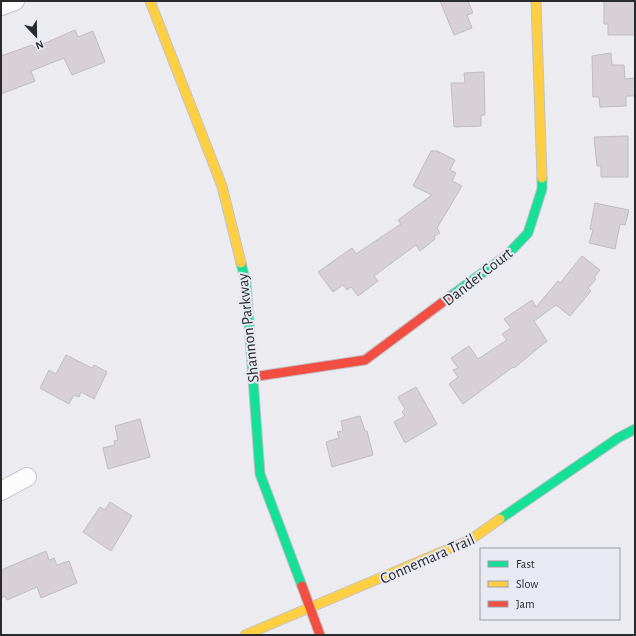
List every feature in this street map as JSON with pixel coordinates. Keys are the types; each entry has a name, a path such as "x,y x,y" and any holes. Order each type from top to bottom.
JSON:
{"street":[{"path":"1,6 15,1"},
{"name":"Shannon Parkway","path":"150,1 222,186 246,283 260,474 320,635"},
{"name":"Dander Court","path":"252,377 365,360 507,255 528,233 542,189 536,1"},
{"name":"Connemara Trail","path":"245,635 470,540 618,438 635,428"},
{"path":"1,491 27,477"}],"building":[{"path":"440,1 468,1 473,13 467,15 472,28 454,35"},
{"path":"604,1 635,1 635,35 608,35 608,24 604,24"},
{"path":"75,30 78,37 93,31 105,62 72,75 64,58 31,71 35,81 1,94 1,56 32,45 34,48"},
{"path":"611,53 612,65 624,65 625,79 635,78 635,96 626,96 626,106 600,107 599,97 593,97 592,56"},
{"path":"484,72 485,115 481,115 481,126 454,127 451,83 465,83 464,73"},
{"path":"628,136 628,177 601,177 601,166 597,166 594,137"},
{"path":"431,151 437,151 455,160 450,170 456,173 452,181 462,186 437,228 440,233 420,251 416,245 374,276 378,281 358,296 351,287 347,290 343,285 333,292 318,272 352,248 356,254 401,224 398,220 432,195 413,186"},
{"path":"595,203 629,210 625,225 620,224 615,249 589,243 593,230 590,229"},
{"path":"582,256 600,270 594,278 596,279 588,288 591,291 570,316 556,305 534,321 547,341 514,368 513,367 463,404 449,384 458,377 453,370 458,368 451,358 469,346 478,359 507,340 502,334 511,328 504,319 532,300 536,307 558,281 560,283"},
{"path":"66,355 92,368 94,365 107,372 94,399 81,392 79,397 74,395 69,404 40,388 49,370 56,374"},
{"path":"416,387 437,424 405,443 394,422 405,416 402,412 405,409 398,397"},
{"path":"360,416 365,431 367,431 373,455 332,467 326,442 339,438 337,432 343,431 341,421"},
{"path":"140,419 150,457 108,469 103,448 115,445 114,441 118,440 115,426"},
{"path":"110,502 132,516 111,551 83,532 100,507 105,510"},
{"path":"46,551 49,560 54,558 57,565 69,561 77,583 41,598 37,587 7,600 5,596 1,598 1,570"}],"traffic: fast":[{"path":"451,296 507,255 528,233 542,189 542,178"},
{"path":"241,263 246,283 260,474 302,586"},
{"path":"500,519 618,438 635,429"}],"traffic: slow":[{"path":"150,1 222,186 241,263"},
{"path":"536,1 542,178"},
{"path":"245,635 470,540 500,519"}],"traffic: jam":[{"path":"252,377 365,360 451,296"},
{"path":"302,586 320,635"}]}
